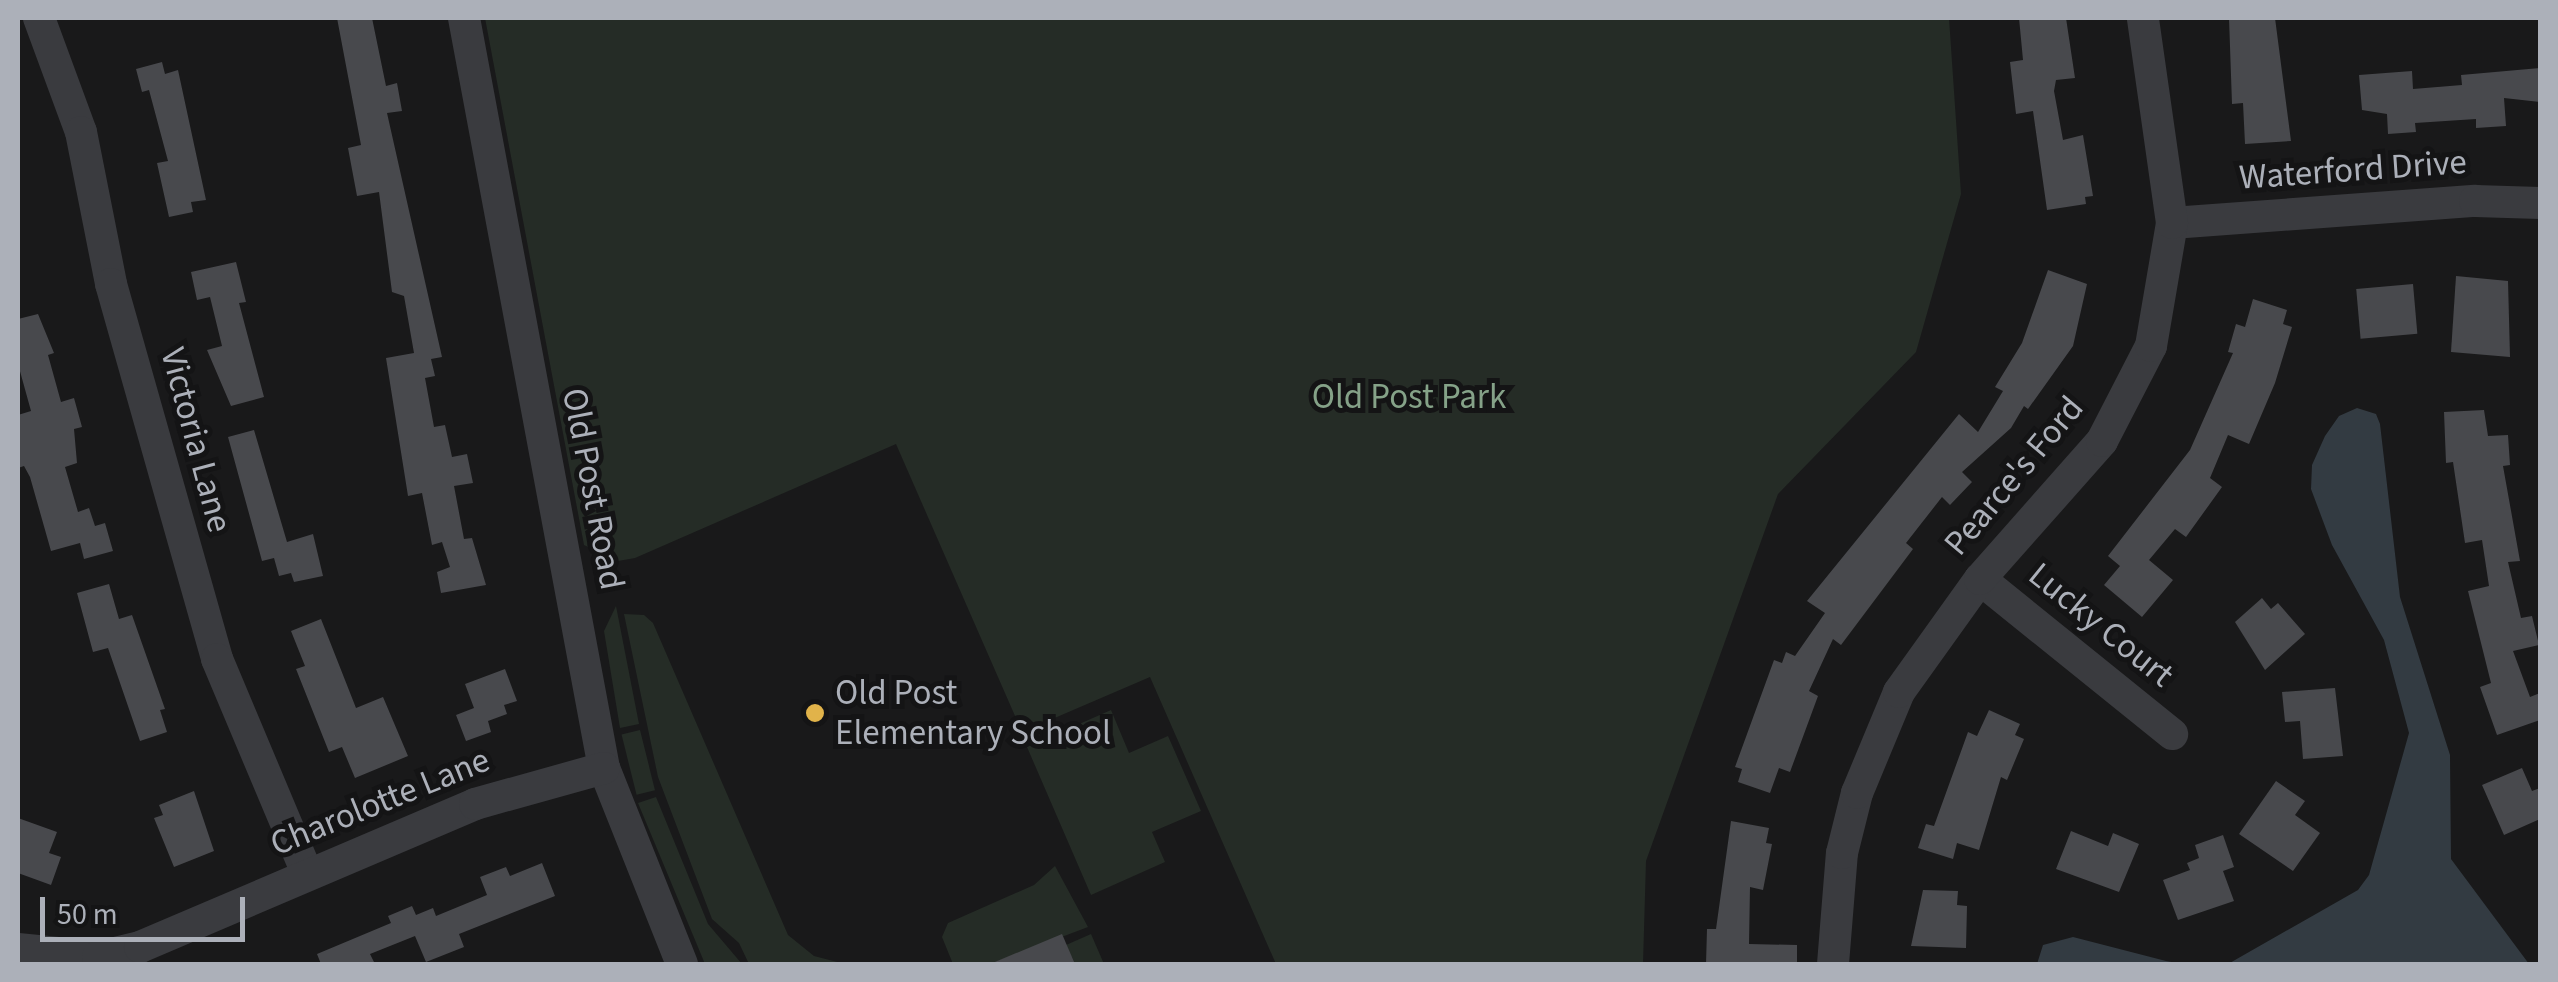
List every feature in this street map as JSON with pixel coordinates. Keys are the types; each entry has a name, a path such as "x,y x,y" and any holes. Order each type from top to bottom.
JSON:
{"street":[{"name":"Victoria Lane","path":"39,18 81,132 111,284 217,659 307,873"},
{"name":"Old Post Road","path":"464,18 604,768 682,964"},
{"name":"Pearce's Ford","path":"1833,964 1842,854 1874,744 1930,642 1980,578 2070,480 2130,396 2151,346 2172,223 2143,18"},
{"name":"Waterford Drive","path":"2172,223 2475,201 2540,203"},
{"name":"Lucky Court","path":"1980,578 2172,734"},
{"name":"Charolotte Lane","path":"18,949 98,957 140,947 307,873 506,792 604,768"}],"green space":[{"name":"Old Post Park","path":"485,18 1949,18 1961,194 1916,352 1778,494 1646,861 1643,964 1276,964 1150,677 1022,732 896,444 635,558 618,561 584,545"},
{"path":"616,606 639,724 620,728 604,631"},
{"path":"624,614 644,615 653,623 788,935 814,956 845,964 749,964 739,943 712,919 658,777"},
{"path":"1111,710 1129,753 1168,736 1201,811 1152,832 1165,862 1091,895 1027,747"},
{"path":"640,730 655,790 637,795 622,735"},
{"path":"656,797 708,924 742,964 705,964 638,803"},
{"path":"1055,866 1088,927 990,964 953,964 942,937 948,923 1034,885"},
{"path":"1091,934 1104,964 1075,964 1066,945"}],"shaded area":[{"path":"2357,408 2376,414 2380,424 2400,597 2450,755 2451,859 2529,964 2228,964 2358,890 2369,875 2409,733 2384,640 2332,545 2311,489 2312,465 2325,436 2339,416"},
{"path":"2073,937 2182,964 2037,964 2043,945"}],"building":[{"path":"337,18 372,18 386,86 397,83 402,111 387,113 442,357 431,359 435,376 425,378 434,427 445,425 452,457 467,454 473,483 454,486 464,539 472,538 486,585 441,593 437,572 450,567 442,542 432,545 422,493 408,496 386,358 414,353 404,296 392,292 379,192 357,196 348,148 361,145"},
{"path":"2019,18 2066,18 2075,78 2056,80 2054,91 2063,140 2083,135 2093,196 2085,197 2086,204 2047,210 2033,111 2016,114 2010,62 2023,60"},
{"path":"2229,18 2275,18 2291,141 2245,144 2243,103 2232,104"},
{"path":"162,62 165,74 178,70 206,200 191,202 193,212 169,217 157,163 168,161 149,90 142,92 136,69"},
{"path":"2540,68 2540,102 2504,98 2506,126 2476,128 2476,119 2415,123 2416,132 2388,134 2387,114 2362,110 2359,75 2412,71 2413,89 2462,85 2461,75"},
{"path":"236,262 246,302 239,303 264,397 231,406 207,350 222,346 210,297 197,300 191,272"},
{"path":"2048,270 2087,284 2073,346 2028,409 2024,406 2011,428 1962,472 1972,482 1950,505 1942,497 1906,543 1913,549 1841,645 1833,639 1809,691 1818,696 1790,772 1779,768 1770,793 1738,782 1742,769 1735,767 1774,660 1782,663 1786,652 1795,656 1825,613 1807,601 1959,414 1978,432 2003,391 1995,387 2022,343"},
{"path":"2456,276 2508,281 2510,357 2451,352"},
{"path":"2413,284 2417,334 2361,339 2356,289"},
{"path":"2253,299 2287,310 2283,324 2292,327 2275,383 2249,444 2228,435 2210,478 2222,487 2186,537 2175,529 2149,560 2173,580 2142,617 2104,585 2120,566 2108,556 2190,450 2233,353 2228,352 2236,324 2245,327"},
{"path":"38,314 54,353 48,355 61,402 74,398 82,427 74,429 77,463 65,467 78,512 89,508 95,526 105,523 113,551 84,559 80,543 51,551 30,477 24,466 18,468 18,415 31,411 18,364 18,319"},
{"path":"2484,410 2488,436 2508,435 2510,465 2503,466 2520,561 2508,562 2521,618 2532,616 2539,645 2513,651 2530,697 2540,693 2540,720 2497,735 2480,687 2491,683 2468,591 2489,586 2482,540 2465,543 2453,462 2446,463 2444,412"},
{"path":"254,430 287,542 313,534 323,576 294,582 291,573 279,576 274,558 262,561 228,437"},
{"path":"109,584 119,619 132,615 165,709 160,710 167,732 140,741 108,648 93,652 77,593"},
{"path":"2262,598 2271,609 2278,603 2305,634 2265,670 2235,622"},
{"path":"321,619 356,708 383,697 408,756 355,778 342,747 329,752 296,669 305,666 291,631"},
{"path":"505,669 517,701 504,705 507,714 488,721 491,732 466,741 456,715 474,708 465,684"},
{"path":"2335,688 2343,756 2303,759 2300,721 2285,722 2282,692"},
{"path":"1989,710 2020,724 2015,735 2024,739 2007,780 2001,777 1979,850 1957,843 1953,859 1918,848 1926,824 1934,826 1968,732 1977,736"},
{"path":"2522,768 2532,791 2540,788 2540,819 2504,835 2482,785"},
{"path":"2276,781 2305,801 2295,815 2320,833 2293,871 2239,834"},
{"path":"194,791 214,851 174,867 154,818 163,815 159,805"},
{"path":"18,818 57,832 49,853 61,857 51,885 18,873"},
{"path":"1731,821 1769,828 1766,843 1772,844 1763,890 1750,887 1749,944 1797,945 1797,964 1706,964 1707,929 1716,929"},
{"path":"2071,831 2108,846 2113,833 2139,844 2119,892 2056,869"},
{"path":"2223,835 2234,867 2223,871 2234,901 2178,920 2163,880 2190,870 2187,863 2199,858 2195,845"},
{"path":"542,863 555,896 459,934 464,947 426,962 415,936 370,954 375,964 321,964 317,954 391,923 388,916 412,906 416,915 433,908 436,916 487,895 480,877 506,867 510,876"},
{"path":"1923,890 1958,891 1957,905 1967,906 1966,948 1911,946"},
{"path":"1062,934 1075,964 990,964"}],"place":[{"name":"Old Post Elementary School","path":"815,713"}]}
